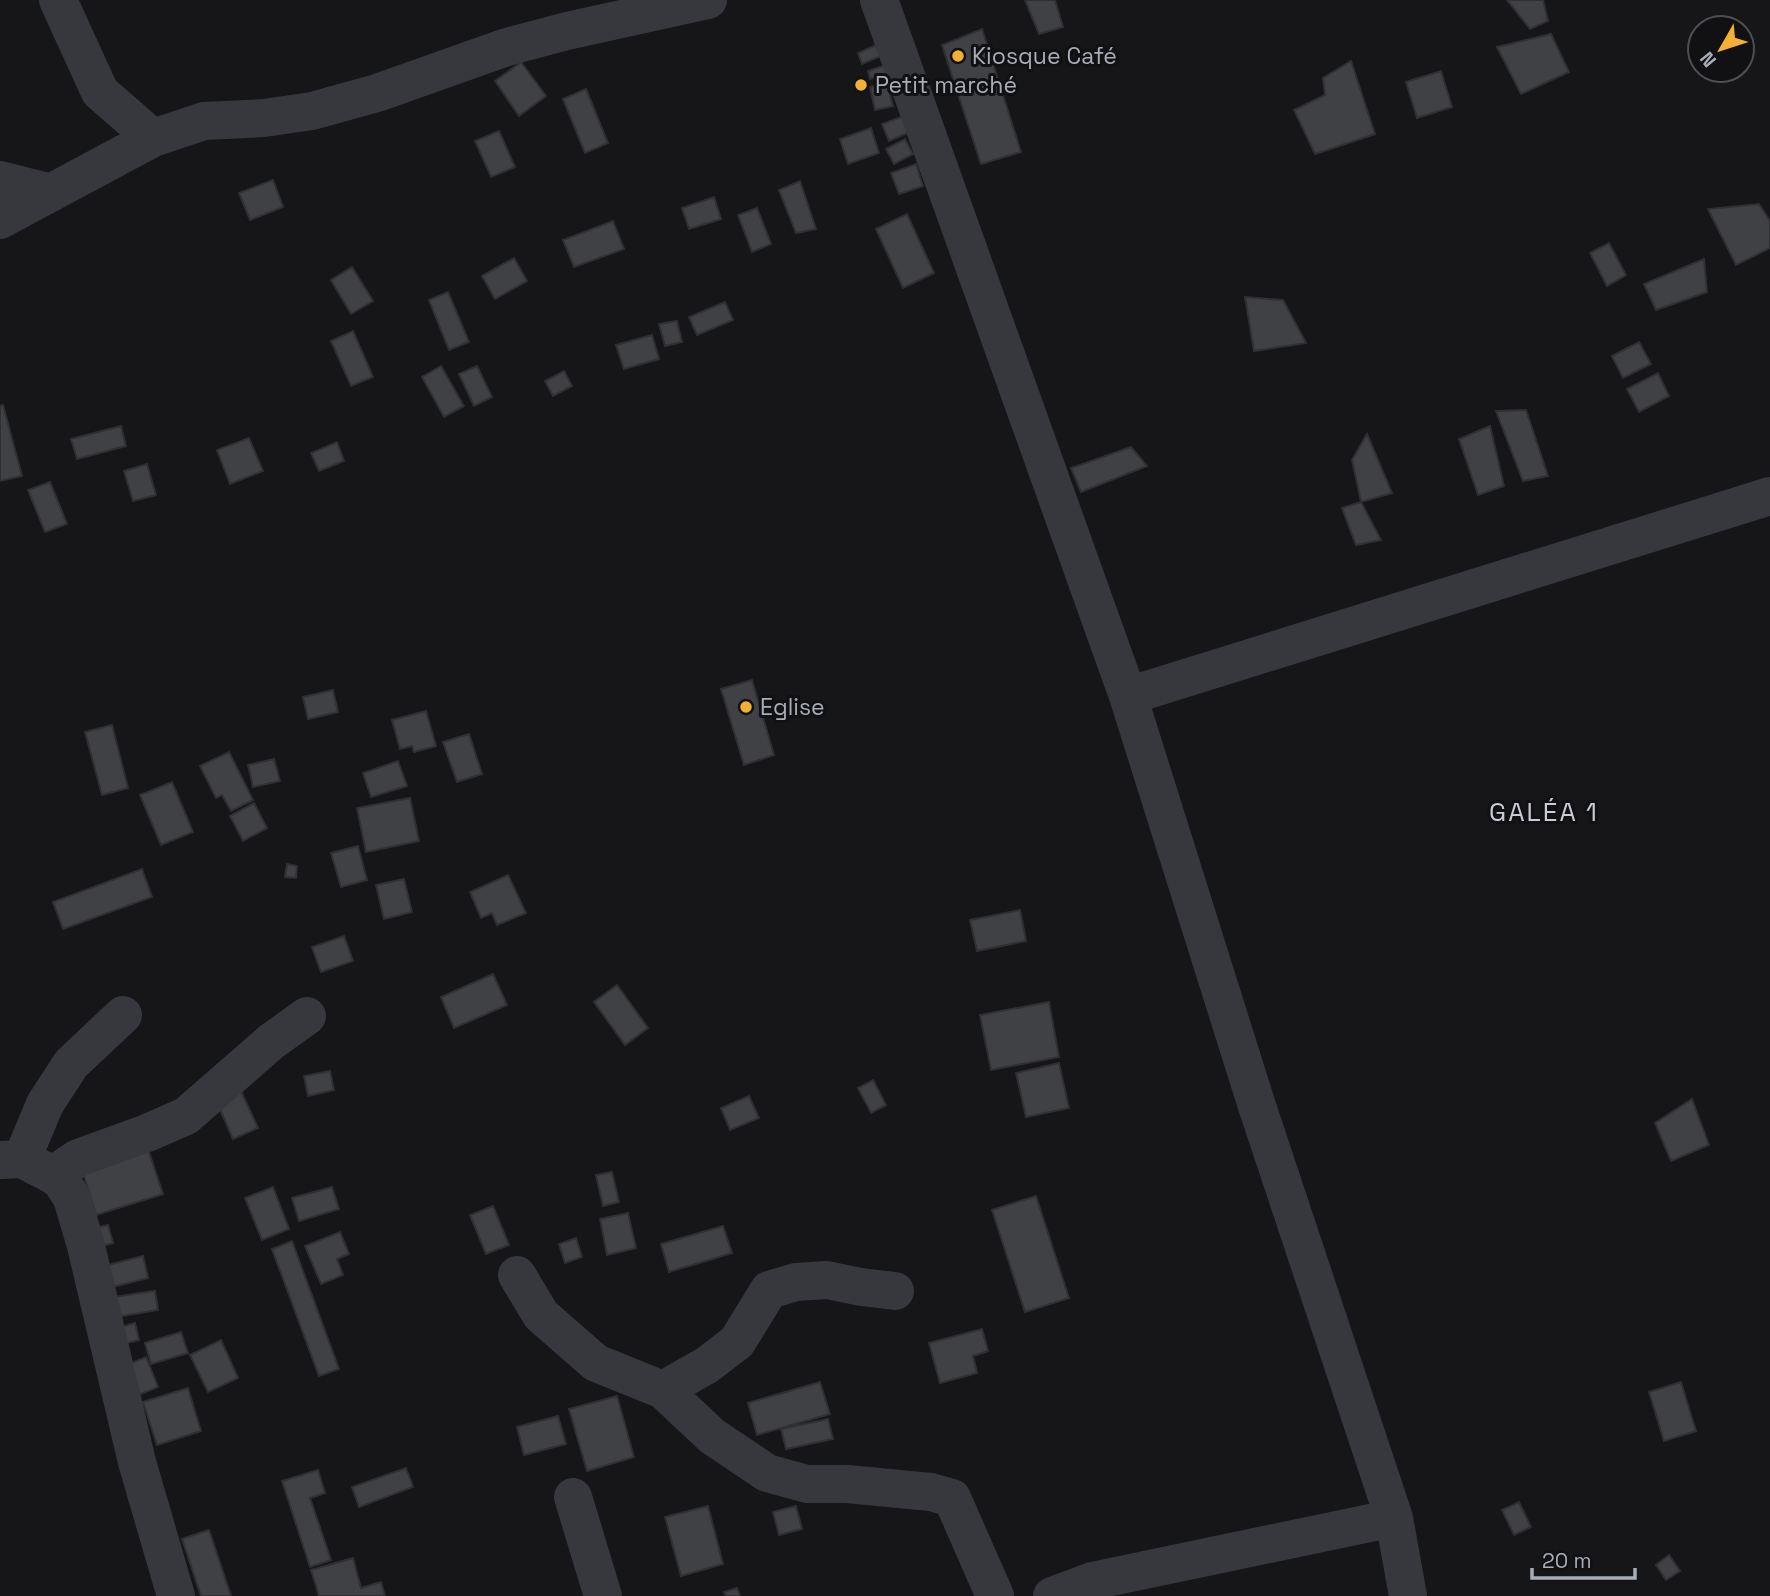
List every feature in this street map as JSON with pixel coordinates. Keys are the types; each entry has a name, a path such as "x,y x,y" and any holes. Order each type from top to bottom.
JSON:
{"street":[{"path":"58,0 100,93 153,138"},
{"path":"0,220 153,138 204,121 264,118 312,111 377,93 508,47 566,31 709,0"},
{"path":"879,0 1128,696 1255,1103 1394,1518 1408,1596"},
{"path":"0,180 51,193"},
{"path":"1128,696 1770,496"},
{"path":"25,1165 45,1104 71,1064 123,1015"},
{"path":"25,1165 78,1158 186,1116 272,1041 307,1016"},
{"path":"25,1165 61,1181 72,1198 86,1245 137,1462 176,1596"},
{"path":"517,1275 541,1315 596,1363 663,1390 712,1436 767,1472 807,1484 847,1484 931,1492 952,1498 995,1596"},
{"path":"663,1390 707,1365 737,1342 769,1290 796,1282 827,1280 895,1292"},
{"path":"573,1497 603,1596"},
{"path":"1052,1596 1092,1581 1394,1518"}],"building":[{"path":"1025,0 1055,0 1063,27 1039,34"},
{"path":"1507,0 1543,0 1548,21 1530,29"},
{"path":"982,29 1021,152 981,164 942,45"},
{"path":"1551,34 1569,72 1521,94 1497,47"},
{"path":"876,45 881,56 862,64 858,53"},
{"path":"1351,61 1375,134 1315,154 1294,110 1325,95 1323,78"},
{"path":"521,62 546,96 519,116 495,81"},
{"path":"889,64 891,73 870,79 868,71"},
{"path":"1441,71 1452,107 1417,118 1406,82"},
{"path":"887,83 893,106 875,110 870,87"},
{"path":"586,89 608,143 585,153 563,99"},
{"path":"904,116 910,132 889,141 882,124"},
{"path":"871,128 879,153 848,164 840,139"},
{"path":"499,131 515,167 491,177 475,141"},
{"path":"905,139 913,154 894,164 886,149"},
{"path":"916,164 923,186 899,194 891,173"},
{"path":"273,180 283,207 250,220 239,193"},
{"path":"800,181 816,229 796,233 779,190"},
{"path":"714,197 721,219 689,229 682,208"},
{"path":"1759,204 1770,221 1770,248 1736,265 1708,209"},
{"path":"757,208 771,244 752,252 738,215"},
{"path":"907,214 934,273 903,288 876,229"},
{"path":"613,221 624,249 574,267 563,240"},
{"path":"1609,243 1626,275 1607,286 1590,253"},
{"path":"514,258 527,281 495,299 482,276"},
{"path":"1704,259 1707,292 1656,310 1644,284"},
{"path":"352,267 373,301 351,314 331,280"},
{"path":"448,292 469,342 449,350 429,300"},
{"path":"1245,297 1283,300 1306,343 1254,351"},
{"path":"725,302 733,320 697,335 689,317"},
{"path":"677,321 682,342 665,346 659,324"},
{"path":"353,331 373,377 351,386 331,341"},
{"path":"652,335 659,359 624,369 616,345"},
{"path":"1639,342 1651,364 1623,378 1612,356"},
{"path":"441,366 464,406 444,417 422,377"},
{"path":"477,366 492,397 474,406 459,374"},
{"path":"564,371 572,386 553,396 545,381"},
{"path":"1658,373 1669,396 1639,412 1627,389"},
{"path":"3,405 22,476 0,481 0,406"},
{"path":"1526,410 1548,476 1523,481 1496,411"},
{"path":"121,426 126,446 77,459 71,439"},
{"path":"1490,426 1504,486 1478,495 1459,439"},
{"path":"1367,434 1392,493 1361,502 1352,460"},
{"path":"249,438 263,471 230,484 217,450"},
{"path":"337,442 344,461 319,471 311,453"},
{"path":"1131,447 1147,466 1081,492 1071,468"},
{"path":"147,464 156,495 133,501 124,471"},
{"path":"50,482 67,524 45,532 28,490"},
{"path":"1361,502 1381,540 1356,545 1342,508"},
{"path":"752,680 774,755 744,765 721,689"},
{"path":"333,690 338,712 308,719 303,697"},
{"path":"426,711 436,746 414,752 412,746 400,749 392,720"},
{"path":"112,725 128,788 102,795 85,732"},
{"path":"469,734 482,774 457,782 443,742"},
{"path":"229,752 253,800 231,811 222,795 216,798 200,766"},
{"path":"274,759 280,781 253,787 248,765"},
{"path":"398,761 407,786 371,797 363,773"},
{"path":"172,782 193,832 161,845 140,795"},
{"path":"410,798 419,841 366,852 357,808"},
{"path":"254,803 267,828 243,841 230,816"},
{"path":"358,846 367,880 341,887 331,853"},
{"path":"287,864 297,866 296,878 285,877"},
{"path":"142,869 152,897 63,929 53,902"},
{"path":"508,875 526,913 497,925 492,913 481,918 470,892"},
{"path":"404,879 412,912 384,919 376,885"},
{"path":"1020,910 1026,941 977,951 970,920"},
{"path":"344,936 353,961 321,972 312,947"},
{"path":"493,974 507,1005 454,1028 441,997"},
{"path":"617,985 648,1028 625,1045 594,1002"},
{"path":"1049,1002 1059,1057 991,1070 980,1015"},
{"path":"1059,1063 1069,1108 1026,1117 1016,1073"},
{"path":"330,1071 334,1090 308,1096 304,1076"},
{"path":"873,1080 886,1105 871,1113 858,1088"},
{"path":"240,1089 258,1128 233,1139 216,1100"},
{"path":"749,1096 759,1118 730,1130 721,1108"},
{"path":"1692,1099 1709,1145 1671,1161 1655,1123"},
{"path":"147,1146 163,1194 96,1215 81,1166"},
{"path":"612,1172 619,1202 603,1206 596,1175"},
{"path":"273,1187 289,1229 262,1240 245,1198"},
{"path":"332,1187 339,1209 299,1221 292,1198"},
{"path":"1036,1196 1069,1298 1025,1312 992,1210"},
{"path":"493,1206 509,1245 486,1254 470,1215"},
{"path":"628,1213 636,1248 607,1255 600,1219"},
{"path":"108,1225 113,1243 96,1248 91,1229"},
{"path":"723,1226 732,1253 669,1272 661,1244"},
{"path":"340,1232 349,1254 337,1259 343,1275 321,1284 305,1246"},
{"path":"576,1238 582,1257 565,1263 559,1244"},
{"path":"292,1241 339,1369 319,1376 272,1249"},
{"path":"143,1256 148,1278 109,1288 104,1266"},
{"path":"155,1291 158,1310 116,1317 113,1297"},
{"path":"135,1323 139,1340 122,1344 118,1328"},
{"path":"982,1329 988,1351 973,1356 977,1373 940,1383 929,1343"},
{"path":"181,1332 188,1353 151,1364 145,1343"},
{"path":"221,1340 238,1378 208,1392 190,1355"},
{"path":"146,1357 158,1387 136,1396 124,1366"},
{"path":"820,1382 830,1414 757,1435 748,1403"},
{"path":"1681,1382 1696,1431 1664,1441 1649,1392"},
{"path":"188,1388 201,1431 157,1445 143,1402"},
{"path":"617,1396 634,1457 587,1471 569,1409"},
{"path":"558,1416 566,1444 524,1455 517,1427"},
{"path":"828,1419 833,1439 786,1449 781,1429"},
{"path":"406,1468 413,1487 359,1507 352,1487"},
{"path":"318,1470 325,1493 310,1498 331,1560 310,1567 282,1481"},
{"path":"1519,1502 1531,1527 1514,1535 1502,1510"},
{"path":"708,1506 723,1564 681,1576 665,1517"},
{"path":"796,1506 802,1529 779,1535 773,1512"},
{"path":"209,1530 231,1596 201,1596 182,1539"},
{"path":"1669,1555 1680,1571 1666,1580 1656,1565"},
{"path":"353,1558 361,1588 381,1582 385,1596 319,1596 311,1570"},
{"path":"737,1588 740,1596 726,1596 724,1592"}],"place":[{"name":"Kiosque Café","path":"958,56"},
{"name":"Petit marché","path":"861,85"},
{"name":"Eglise","path":"746,707"}],"district":[{"name":"GALÉA 1","path":"1544,812"}]}
